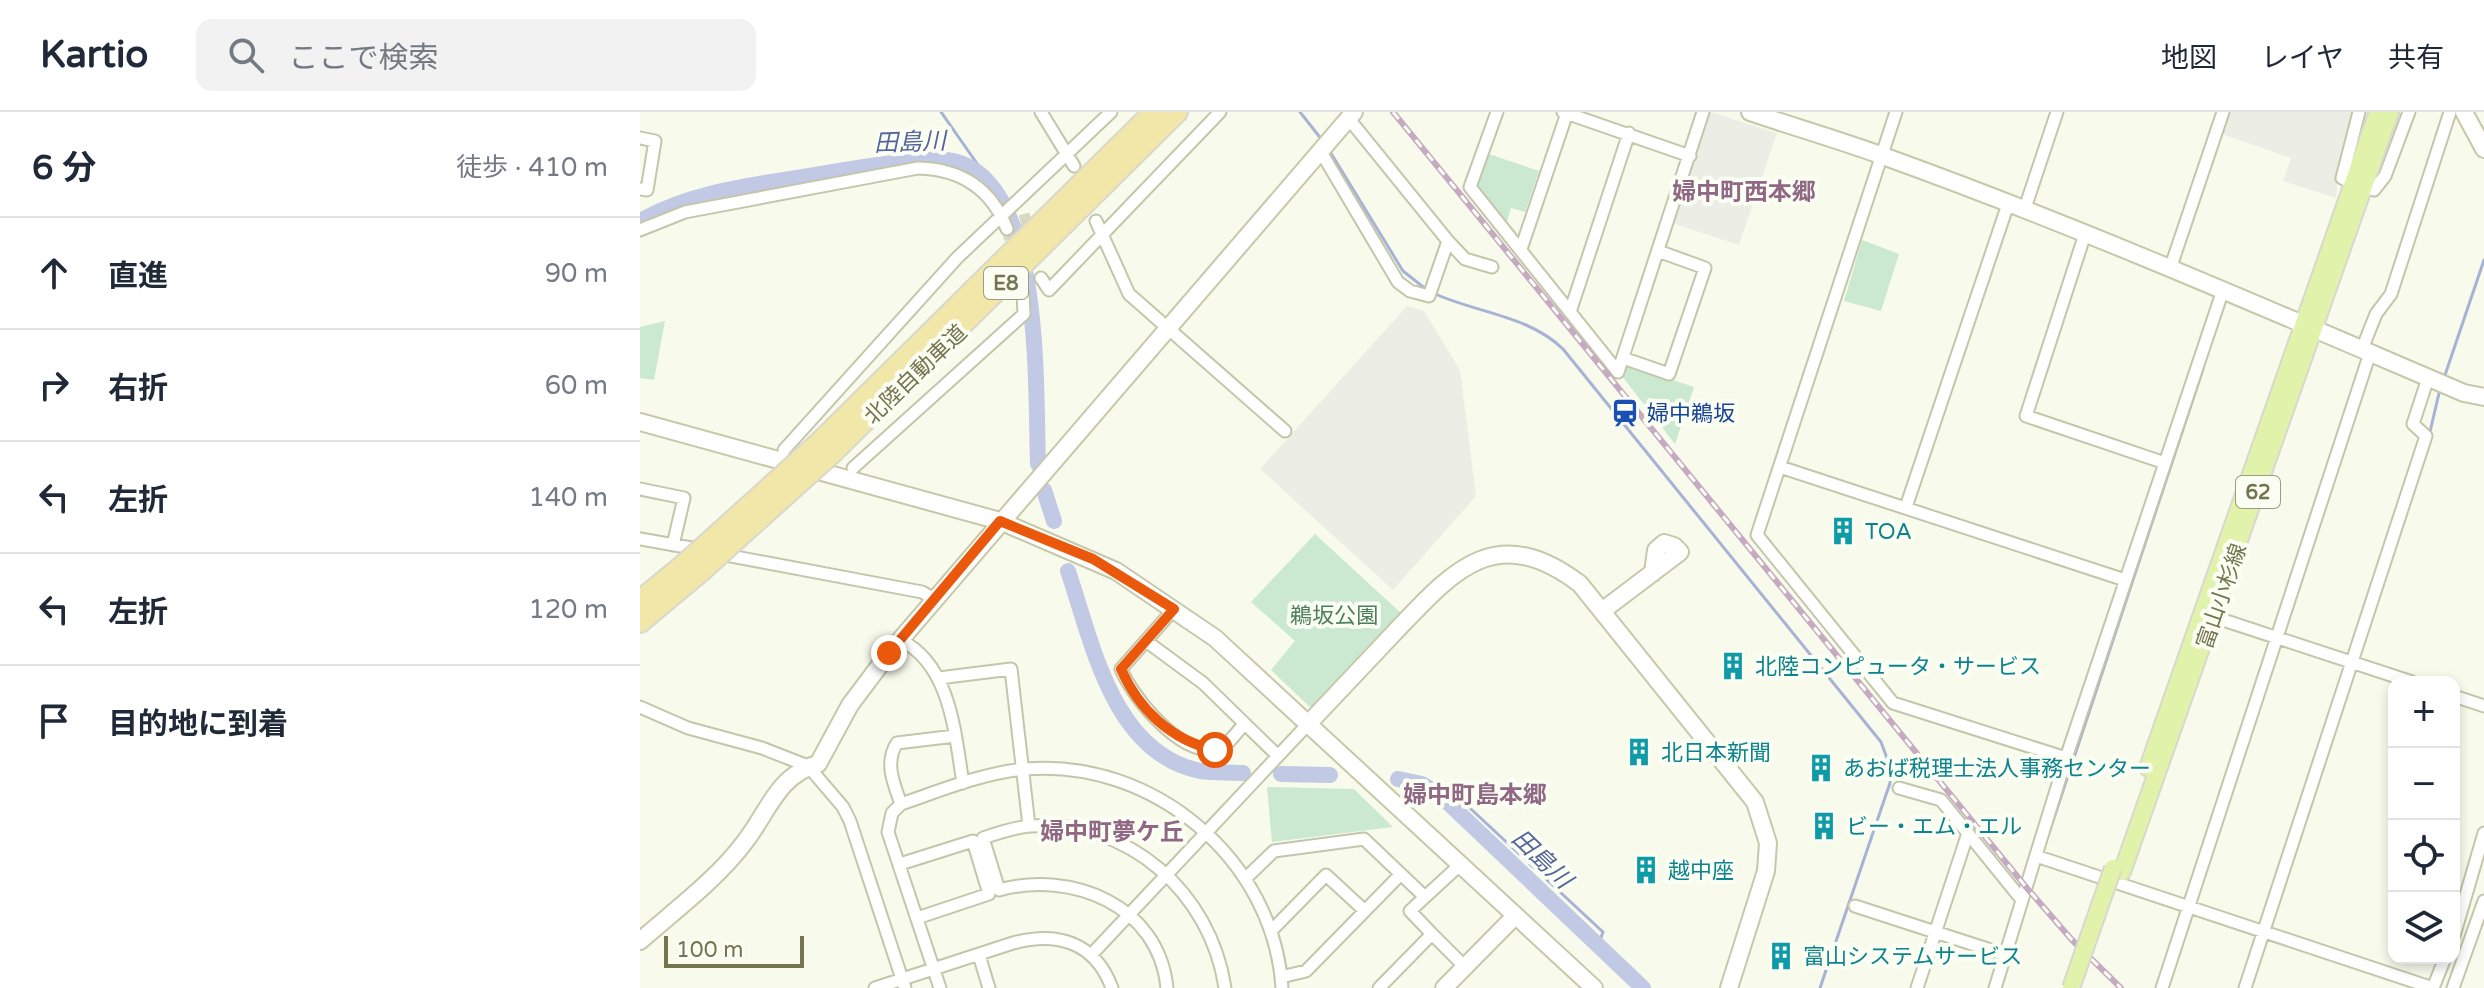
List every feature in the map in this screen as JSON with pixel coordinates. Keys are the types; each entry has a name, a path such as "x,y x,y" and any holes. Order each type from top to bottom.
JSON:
{"highway":[{"name":"北陸自動車道","path":"826,448 1154,112"},
{"name":"北陸自動車道","path":"640,622 693,568 826,448 1177,112"},
{"name":"北陸自動車道","path":"640,601 693,568"}],"main road":[{"name":"富山小杉線","path":"2359,186 2378,112"},
{"name":"富山小杉線","path":"2082,988 2118,870 2359,186 2390,112"},
{"name":"富山小杉線","path":"2071,988 2214,617 2310,326"}],"street":[{"path":"1041,112 1074,166"},
{"path":"784,450 957,258 1111,112"},
{"path":"1041,278 1049,290 1220,112"},
{"path":"1497,112 1470,187 1571,309 1618,372 1703,112"},
{"path":"1750,112 1779,117 2016,207 2310,326 2464,393 2484,397"},
{"path":"1896,112 1757,535 1893,703 2066,758"},
{"path":"1906,507 2016,207 2056,112"},
{"path":"2170,269 2223,112"},
{"path":"2359,112 2342,178 2374,190 2385,176 2409,112"},
{"path":"2162,988 2276,638 2376,314 2391,294 2450,112"},
{"path":"2464,112 2484,149"},
{"path":"1521,249 1565,113 1690,156"},
{"path":"640,941 744,844 778,788 808,766 818,764 850,705 900,640 1352,116 1448,241 1465,259 1492,267"},
{"path":"1571,309 1629,133"},
{"path":"640,138 655,141 647,190 640,189"},
{"path":"1321,152 1398,282 1410,291 1429,296 1448,241"},
{"path":"640,230 685,212 918,168 943,169 965,176 1001,216 1007,229"},
{"path":"1020,198 1024,214"},
{"path":"1096,221 1129,294 1285,431"},
{"path":"2085,234 2026,416 2165,463"},
{"path":"1623,358 1669,374 1701,281 1705,268 1658,251"},
{"path":"1995,988 2066,758 2223,290"},
{"path":"853,468 1024,314 1023,294"},
{"path":"2245,988 2426,436 2413,424 2428,378"},
{"path":"640,422 1000,521 1093,559 1215,638 1594,988"},
{"path":"1780,467 2125,580"},
{"path":"640,489 684,498 673,545"},
{"path":"640,539 922,592 934,599"},
{"path":"1092,954 1446,577 1476,560 1500,555 1534,557 1558,568 1580,584 1755,802 1768,843 1766,871 1729,988"},
{"path":"1602,611 1653,573"},
{"path":"1174,609 1121,669 1149,713 1166,728 1191,742 1215,750 1226,745 1244,724"},
{"path":"2214,617 2394,676"},
{"path":"900,640 939,678 955,736 963,783"},
{"path":"1146,641 1203,683 1278,756"},
{"path":"939,678 1011,669 1025,769 1029,826"},
{"path":"2460,698 2484,706"},
{"path":"640,707 688,728 762,748 808,766 843,807 850,821 904,983"},
{"path":"901,804 891,775 891,752 897,743 955,736"},
{"path":"940,988 888,832 892,813 901,804 963,783 1025,769 1080,771 1120,781 1161,799 1207,833 1246,878 1271,931 1282,983 1306,971 1401,874"},
{"path":"1899,788 1941,800 2022,900"},
{"path":"1167,988 1157,951 1129,915 1100,895 1076,886 1035,883 999,890 983,838 1029,826 1081,829 1146,857 1168,875 1197,910 1209,934 1225,988"},
{"path":"1917,988 1968,833"},
{"path":"2460,915 2484,833"},
{"path":"1246,878 1274,851 1364,839 1425,897"},
{"path":"900,864 973,841 989,894 917,918"},
{"path":"2036,856 2433,988 2443,964"},
{"path":"1462,863 1410,911 1465,967"},
{"path":"1271,931 1326,875 1365,911"},
{"path":"2453,988 2484,901"},
{"path":"1855,906 2006,955"},
{"path":"1444,988 1515,916"},
{"path":"1379,988 1432,934"},
{"path":"875,988 904,983 934,969 1035,937 1059,937 1092,954 1112,988"},
{"path":"979,955 989,988"}],"shaded area":[{"path":"1710,112 1777,133 1739,245 1672,223"},
{"path":"2226,112 2354,112 2340,156 2336,198 2283,181 2291,158 2219,133"},
{"path":"1407,306 1424,311 1460,370 1476,496 1393,590 1260,469"}],"green space":[{"path":"1486,153 1539,171 1525,212 1511,208 1506,225 1477,190"},
{"path":"1862,240 1899,254 1881,311 1844,301"},
{"path":"665,321 654,380 640,378 640,327"},
{"path":"1625,364 1694,387 1675,444 1621,375"},
{"name":"鵜坂公園","path":"1315,534 1402,614 1313,710 1271,670 1295,641 1251,602"},
{"path":"1267,787 1354,789 1393,827 1272,842"}],"waterway":[{"path":"941,112 985,175"},
{"path":"1300,112 1322,140"},
{"path":"2473,112 2483,130"},
{"path":"1329,150 1403,271 1427,290"},
{"name":"田島川","path":"640,221 684,202 731,189 887,164 947,160 979,173 1002,202 1018,242 1028,289 1034,338 1038,464"},
{"path":"2444,378 2484,260"},
{"path":"1433,293 1518,322 1563,349 1881,742 1891,769 1890,783 1820,988"},
{"path":"2049,833 2203,369"},
{"path":"2429,436 2440,389"},
{"name":"田島川","path":"1044,490 1054,521"},
{"name":"田島川","path":"1068,571 1110,690 1126,718 1146,742 1170,760 1200,771 1243,773"},
{"name":"田島川","path":"1281,774 1330,775"},
{"name":"田島川","path":"1398,779 1422,784 1440,795 1643,988"},
{"path":"1444,798 1454,794 1458,797 1603,932 1598,946"}],"tunnel":[{"path":"1024,214 1030,236"},
{"path":"1007,229 1023,294"}],"railway":[{"path":"1393,112 2026,887 2072,940 2121,988"}],"place":[{"name":"婦中鵜坂","path":"1625,413"},
{"name":"TOA","path":"1843,531"},
{"name":"北陸コンピュータ・サービス","path":"1733,666"},
{"name":"北日本新聞","path":"1639,752"},
{"name":"あおば税理士法人事務センター","path":"1821,768"},
{"name":"ビー・エム・エル","path":"1824,826"},
{"name":"越中座","path":"1646,870"},
{"name":"富山システムサービス","path":"1781,956"}],"district":[{"name":"婦中町西本郷","path":"1744,192"},
{"name":"婦中町島本郷","path":"1475,795"},
{"name":"婦中町夢ケ丘","path":"1112,832"}],"route":[{"path":"889,653 1000,521 1093,559 1174,609 1121,669 1129,687 1149,713 1166,728 1201,747 1215,750"}]}
